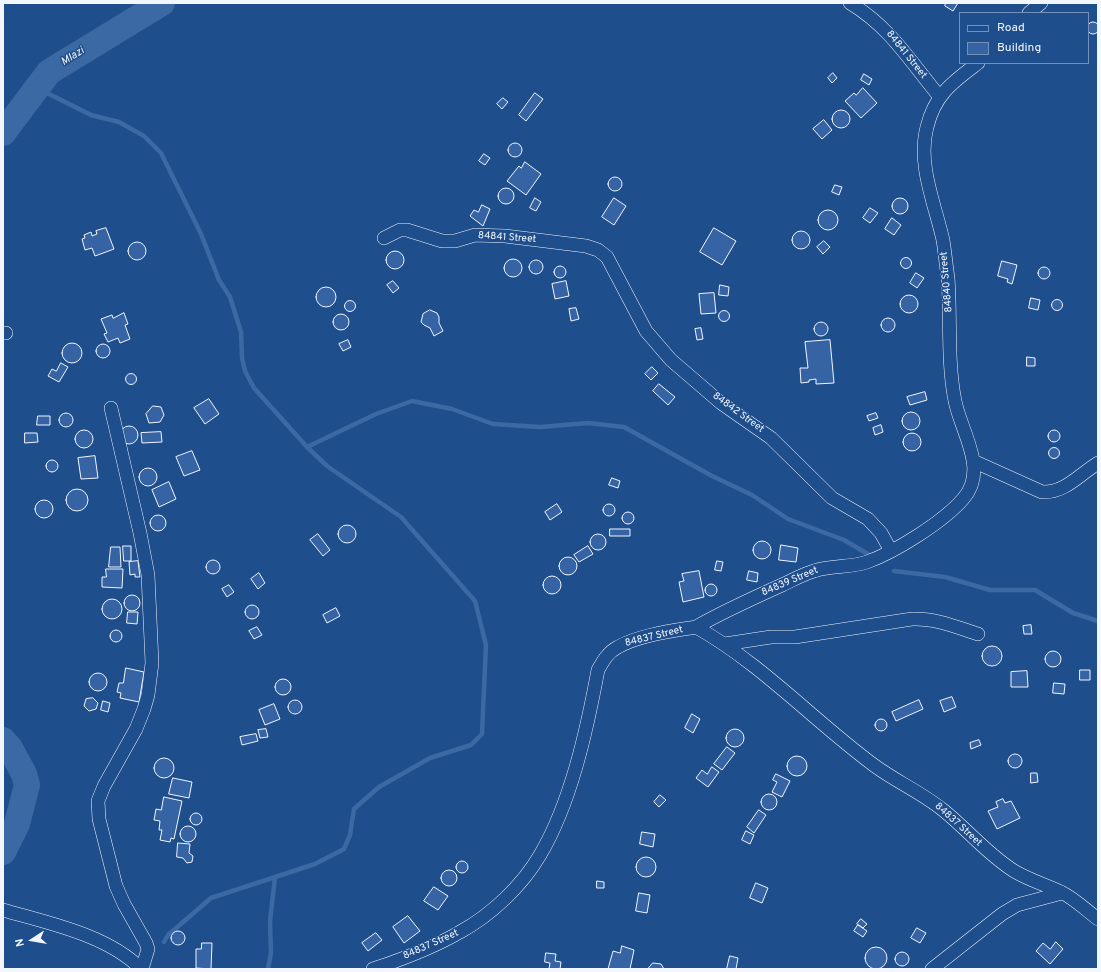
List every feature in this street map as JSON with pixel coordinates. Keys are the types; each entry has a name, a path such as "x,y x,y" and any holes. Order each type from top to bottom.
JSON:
{"street":[{"name":"84841 Street","path":"850,3 886,30 939,96"},
{"path":"1030,12 1041,3"},
{"name":"84840 Street","path":"948,512 968,493 974,479 973,461 955,403 951,378 948,279 943,241 926,167 923,144 927,125 939,96 951,83 977,64"},
{"name":"84841 Street","path":"384,238 400,230 407,230 442,241 455,241 475,235 505,236 586,246 598,250 607,256"},
{"name":"84842 Street","path":"607,256 646,331 671,360 721,403 771,438 832,498 868,519 881,533 891,551"},
{"path":"3,910 96,939 121,953 141,969 148,949 116,886 99,819 98,801 104,786 136,729 144,709 148,695 152,663 148,575 140,533 111,408"},
{"path":"973,461 1042,492 1049,492 1062,488 1098,463"},
{"name":"84839 Street","path":"696,627 743,602 812,571 858,564 891,551 930,527 948,512"},
{"path":"725,644 771,637 795,637 912,619 924,619 939,622 978,634"},
{"name":"84837 Street","path":"373,969 460,932 506,897 529,872 553,830 580,750 598,670 603,660 618,647 633,641 696,627 725,644 750,663 884,773 928,799 947,813 976,842 999,860 1015,871 1078,902 1098,919"},
{"path":"932,969 1002,914 1017,906 1062,893"}],"building":[{"path":"946,3 958,3 953,11 945,6"},
{"path":"1089,23 1098,23 1098,33 1089,33"},
{"path":"833,73 837,78 832,83 828,78"},
{"path":"864,74 872,79 869,85 861,80"},
{"path":"863,88 877,103 861,118 845,101 854,93 856,95"},
{"path":"535,93 543,99 526,121 519,115"},
{"path":"503,98 508,102 502,109 497,104"},
{"path":"837,110 845,110 850,115 848,126 845,128 837,128 832,123 832,115"},
{"path":"824,120 832,130 822,139 813,129"},
{"path":"512,143 518,143 522,147 522,153 518,157 512,157 508,153 508,147"},
{"path":"484,154 490,158 485,165 479,161"},
{"path":"525,162 541,174 526,195 507,181 519,166 521,168"},
{"path":"615,177 620,179 622,184 620,189 615,191 610,189 608,184 610,179"},
{"path":"835,185 842,187 839,195 832,192"},
{"path":"506,188 512,190 514,196 512,202 506,204 500,202 498,196 500,190"},
{"path":"535,198 541,202 536,211 530,208"},
{"path":"614,198 626,206 614,225 602,217"},
{"path":"897,198 903,198 908,203 906,212 903,214 897,214 892,209 892,203"},
{"path":"482,205 490,209 483,226 470,216 474,210 478,212"},
{"path":"870,208 878,213 870,223 863,218"},
{"path":"828,210 835,213 838,220 835,227 828,230 821,227 818,220 821,213"},
{"path":"892,218 901,225 894,235 885,229"},
{"path":"106,228 114,249 95,256 92,248 85,250 82,239 85,238 84,235 91,232 92,236 97,234 96,231"},
{"path":"714,228 736,241 722,265 700,252"},
{"path":"801,231 807,234 810,240 807,246 801,249 795,246 792,240 795,234"},
{"path":"824,241 830,247 823,254 817,247"},
{"path":"137,242 143,245 146,251 143,257 137,260 131,257 128,251 131,245"},
{"path":"395,251 401,254 404,260 401,266 395,269 389,266 386,260 389,254"},
{"path":"904,258 908,258 910,259 910,267 904,268 901,265 901,261"},
{"path":"513,259 519,262 522,268 519,274 513,277 507,274 504,268 507,262"},
{"path":"536,260 541,262 543,267 541,272 536,274 531,272 529,267 531,262"},
{"path":"1002,261 1017,265 1012,284 1007,282 1008,279 998,276"},
{"path":"560,266 564,268 566,272 564,276 560,278 556,276 554,272 556,268"},
{"path":"1044,267 1048,269 1050,273 1048,277 1044,279 1040,277 1038,273 1040,269"},
{"path":"916,273 924,278 917,288 910,283"},
{"path":"393,281 399,288 393,293 387,285"},
{"path":"566,281 569,296 555,299 552,284"},
{"path":"720,285 729,287 728,296 719,295"},
{"path":"322,287 330,287 336,293 336,301 330,307 322,307 316,301 316,293"},
{"path":"714,293 716,313 701,314 699,294"},
{"path":"909,295 915,298 918,304 915,310 909,313 903,310 900,304 903,298"},
{"path":"1031,298 1040,300 1038,310 1029,308"},
{"path":"1057,299 1061,301 1063,305 1061,309 1057,311 1053,309 1051,305 1053,301"},
{"path":"348,301 352,301 354,302 354,310 348,311 345,308 345,304"},
{"path":"576,308 579,319 571,321 569,309"},
{"path":"430,310 437,313 439,323 443,331 434,336 430,328 421,322 423,314"},
{"path":"724,310 728,312 730,316 728,320 724,322 720,320 718,316 720,312"},
{"path":"124,313 128,324 125,325 130,339 120,343 118,338 108,342 104,334 107,333 101,319 112,315 113,318"},
{"path":"338,314 344,314 349,319 347,328 344,330 338,330 333,325 333,319"},
{"path":"888,318 893,320 895,325 893,330 888,332 883,330 881,325 883,320"},
{"path":"818,322 824,322 828,326 828,332 824,336 818,336 814,332 814,326"},
{"path":"701,328 703,339 697,340 695,329"},
{"path":"348,340 351,347 343,351 339,344"},
{"path":"830,340 834,383 816,384 816,379 801,383 800,368 808,368 805,342"},
{"path":"68,343 76,343 82,349 82,357 76,363 68,363 62,357 62,349"},
{"path":"103,344 108,346 110,351 108,356 103,358 98,356 96,351 98,346"},
{"path":"1027,357 1035,358 1035,366 1027,366"},
{"path":"61,363 68,367 59,382 48,376 52,369 56,371"},
{"path":"652,367 658,373 651,380 645,374"},
{"path":"129,374 133,374 135,375 135,383 129,384 126,381 126,377"},
{"path":"659,384 675,397 668,405 653,391"},
{"path":"925,392 927,400 910,405 907,397"},
{"path":"209,399 219,414 205,424 194,408"},
{"path":"153,406 161,407 164,415 160,422 149,423 146,414"},
{"path":"907,412 915,412 920,417 918,428 915,430 907,430 902,425 902,417"},
{"path":"63,413 69,413 73,417 73,423 69,427 63,427 59,423 59,417"},
{"path":"876,413 878,418 869,421 867,416"},
{"path":"38,416 50,416 50,425 37,425"},
{"path":"881,425 883,432 875,435 873,428"},
{"path":"129,426 135,429 138,435 135,441 129,444 123,441 120,435 123,429"},
{"path":"80,430 88,430 93,435 91,446 88,448 80,448 75,443 75,435"},
{"path":"1052,430 1056,430 1060,436 1056,442 1052,442 1048,438 1048,434"},
{"path":"161,432 162,442 142,443 141,433"},
{"path":"25,433 37,433 38,442 25,443"},
{"path":"908,433 916,433 921,438 919,449 916,451 908,451 903,446 903,438"},
{"path":"1054,447 1058,449 1060,453 1058,457 1054,459 1050,457 1048,453 1050,449"},
{"path":"192,451 200,470 184,476 176,457"},
{"path":"95,456 98,478 81,479 78,458"},
{"path":"50,460 54,460 58,466 54,472 50,472 46,468 46,464"},
{"path":"148,468 154,471 157,477 154,483 148,486 142,483 139,477 142,471"},
{"path":"612,478 620,481 618,488 609,485"},
{"path":"169,482 176,499 159,507 152,490"},
{"path":"77,489 85,492 88,500 85,508 77,511 69,508 66,500 69,492"},
{"path":"44,500 50,503 53,509 50,515 44,518 38,515 35,509 38,503"},
{"path":"557,504 562,512 550,520 545,512"},
{"path":"607,504 611,504 615,510 611,516 607,516 603,512 603,508"},
{"path":"630,512 633,513 633,523 626,524 623,523 622,516 623,513"},
{"path":"158,515 164,517 166,523 164,529 158,531 152,529 150,523 152,517"},
{"path":"347,525 353,528 356,534 353,540 347,543 341,540 338,534 341,528"},
{"path":"610,529 630,529 630,536 610,536"},
{"path":"318,534 330,550 323,556 310,540"},
{"path":"595,534 601,534 606,539 604,548 601,550 595,550 590,545 590,539"},
{"path":"758,541 766,541 771,546 769,557 766,559 758,559 753,554 753,546"},
{"path":"781,545 798,548 796,562 779,560"},
{"path":"123,546 131,546 131,561 124,561"},
{"path":"588,546 593,554 579,562 574,555"},
{"path":"111,547 120,547 121,567 109,567"},
{"path":"568,557 572,558 576,562 576,570 572,574 568,575 564,574 560,570 559,566 560,562 564,558"},
{"path":"210,560 216,560 220,564 220,570 216,574 210,574 206,570 206,564"},
{"path":"138,561 140,577 135,577 135,574 130,575 129,562"},
{"path":"717,561 723,562 721,571 715,570"},
{"path":"106,569 123,569 122,588 102,587 102,577 106,577"},
{"path":"699,571 704,597 683,602 679,582 684,581 682,574"},
{"path":"749,571 758,573 757,582 747,580"},
{"path":"259,573 265,583 258,589 251,579"},
{"path":"552,576 558,579 561,585 558,591 552,594 546,591 543,585 546,579"},
{"path":"711,584 715,586 717,590 715,594 711,596 707,594 705,590 707,586"},
{"path":"229,585 234,592 227,597 222,589"},
{"path":"132,595 139,600 140,603 135,610 132,611 125,606 124,603 129,596"},
{"path":"112,599 119,602 122,609 119,616 112,619 105,616 102,609 105,602"},
{"path":"252,605 257,607 259,612 257,617 252,619 247,617 245,612 247,607"},
{"path":"336,608 340,616 327,623 323,615"},
{"path":"128,612 138,612 137,624 127,623"},
{"path":"1031,625 1032,634 1024,634 1023,626"},
{"path":"257,627 262,635 254,639 249,631"},
{"path":"118,630 121,631 121,641 114,642 111,641 110,634 111,631"},
{"path":"992,646 999,649 1002,656 999,663 992,666 985,663 982,656 985,649"},
{"path":"1050,651 1056,651 1061,656 1059,665 1056,667 1050,667 1045,662 1045,656"},
{"path":"126,668 144,672 139,702 120,698 121,693 117,692 119,683 123,683"},
{"path":"1080,670 1090,670 1090,680 1080,680"},
{"path":"1027,671 1028,687 1011,687 1011,672"},
{"path":"98,673 104,676 107,682 104,688 98,691 92,688 89,682 92,676"},
{"path":"283,679 289,681 291,687 289,693 283,695 277,693 275,687 277,681"},
{"path":"1054,683 1065,684 1064,694 1053,693"},
{"path":"952,697 956,707 944,712 940,701"},
{"path":"93,698 98,703 96,709 89,711 84,706 86,699"},
{"path":"295,700 300,702 302,707 300,712 295,714 290,712 288,707 290,702"},
{"path":"919,700 923,709 896,721 892,712"},
{"path":"103,701 110,703 108,712 101,710"},
{"path":"274,704 280,719 265,725 259,710"},
{"path":"692,714 700,719 693,733 685,728"},
{"path":"879,719 883,719 887,725 883,731 879,731 875,727 875,723"},
{"path":"266,729 268,737 260,738 258,730"},
{"path":"731,729 739,729 744,734 742,745 739,747 731,747 726,742 726,734"},
{"path":"256,734 258,741 242,745 240,737"},
{"path":"979,740 981,745 971,749 970,743"},
{"path":"727,747 735,753 722,770 714,764"},
{"path":"1015,754 1020,756 1022,761 1020,766 1015,768 1010,766 1008,761 1010,756"},
{"path":"797,756 804,759 807,766 804,773 797,776 790,773 787,766 790,759"},
{"path":"164,758 171,761 174,768 171,775 164,778 157,775 154,768 157,761"},
{"path":"712,767 719,772 708,787 696,778 702,770 707,774"},
{"path":"1031,773 1037,773 1038,782 1031,783"},
{"path":"776,774 790,781 782,797 772,792 777,782 773,780"},
{"path":"173,778 192,782 189,798 169,794"},
{"path":"766,794 772,794 777,799 775,808 772,810 766,810 761,805 761,799"},
{"path":"660,795 666,800 659,807 654,802"},
{"path":"164,797 182,801 174,839 171,838 170,842 160,840 162,830 159,830 160,821 154,820 156,809 161,810"},
{"path":"1003,799 1005,803 1011,801 1020,818 997,829 988,811 998,807 996,802"},
{"path":"759,810 766,815 754,833 747,827"},
{"path":"198,813 201,814 201,824 194,825 191,824 190,817 191,814"},
{"path":"185,826 191,826 196,831 194,840 191,842 185,842 180,837 180,831"},
{"path":"746,831 754,835 750,844 742,840"},
{"path":"642,832 655,834 653,847 640,844"},
{"path":"178,843 190,844 189,853 193,856 192,862 187,863 183,858 177,857"},
{"path":"646,857 653,860 656,867 653,874 646,877 639,874 636,867 639,860"},
{"path":"464,861 467,862 467,872 460,873 457,872 456,865 457,862"},
{"path":"449,870 456,875 457,878 452,885 449,886 442,881 441,878 446,871"},
{"path":"597,881 604,882 604,888 597,888"},
{"path":"756,883 768,888 762,903 750,898"},
{"path":"434,887 448,896 438,910 424,901"},
{"path":"639,893 650,895 647,913 636,911"},
{"path":"408,916 420,931 404,943 393,927"},
{"path":"861,919 867,924 863,928 857,924"},
{"path":"858,925 867,931 863,937 854,931"},
{"path":"917,928 926,933 920,943 911,938"},
{"path":"175,931 181,931 185,935 185,941 181,945 175,945 171,941 171,935"},
{"path":"376,933 382,940 368,951 362,943"},
{"path":"1056,942 1063,949 1050,964 1036,951 1043,943 1050,949"},
{"path":"202,943 212,943 211,969 196,968 196,949 201,949"},
{"path":"622,946 634,950 630,969 608,969 613,951 620,953"},
{"path":"876,947 884,950 887,958 884,966 876,969 868,966 865,958 868,950"},
{"path":"899,952 905,952 909,956 909,962 905,966 899,966 895,962 895,956"},
{"path":"546,953 556,954 555,961 561,962 560,969 549,969 550,963 545,962"},
{"path":"730,956 738,958 736,969 727,969"},
{"path":"653,963 661,964 664,969 648,969"}],"waterway":[{"name":"Mlazi","path":"3,133 49,72 162,3"},
{"path":"37,88 91,115 119,122 144,136 161,153 201,234 219,280 230,297 241,332 242,358 245,371 254,388 307,447 327,466 401,517 475,601 486,645 482,734 471,745 430,758 379,787 354,809 350,835 344,849 315,864 211,898 168,935 164,942"},
{"path":"307,447 376,414 412,401 452,409 493,424 540,427 588,423 624,427 712,476 752,495 788,519 844,540 873,557"},
{"path":"894,571 945,577 990,590 1035,590 1073,613 1098,621"},
{"path":"3,740 10,748 24,774 27,785 17,824 3,852"},
{"path":"268,969 271,953 270,921 275,877"}]}
